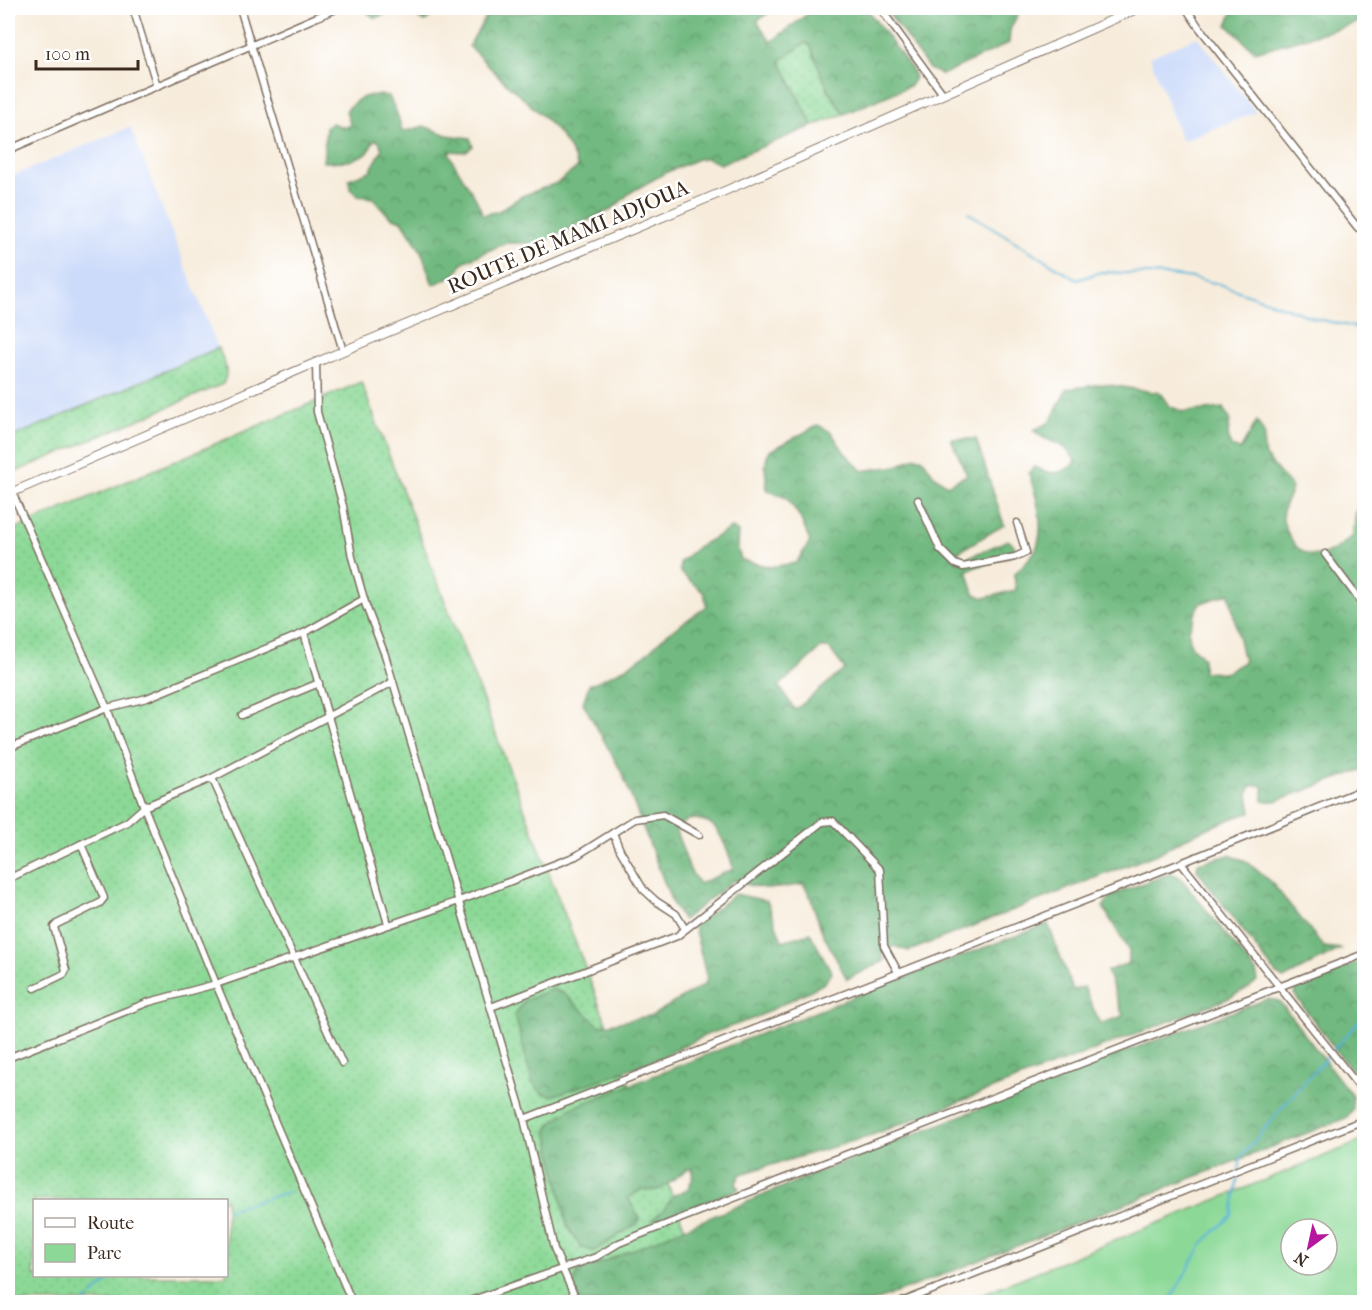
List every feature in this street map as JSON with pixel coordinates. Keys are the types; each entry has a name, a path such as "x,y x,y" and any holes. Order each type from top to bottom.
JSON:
{"street":[{"path":"133,8 157,86"},
{"path":"240,8 342,351"},
{"path":"8,150 338,8"},
{"path":"880,8 943,94"},
{"name":"ROUTE DE MAMI ADJOUA","path":"10,493 727,190 1139,8"},
{"path":"1186,8 1332,196 1358,228 1365,229"},
{"path":"316,362 317,412 343,506 352,557 393,682 524,1119 554,1249 577,1302"},
{"path":"10,493 107,708 144,807 216,984 352,1302"},
{"path":"918,500 940,549 955,564 963,567 1015,557 1026,552 1017,523"},
{"path":"1325,554 1365,606"},
{"path":"8,748 107,708 147,698 304,633 364,599"},
{"path":"304,633 388,924"},
{"path":"8,879 127,822 144,807 212,778 393,682"},
{"path":"242,715 319,683"},
{"path":"212,778 342,1064"},
{"path":"524,1119 1365,789"},
{"path":"8,1058 149,1002 216,984 294,958 576,856 634,819 663,815 699,835"},
{"path":"491,1007 677,936 822,822 832,821 880,870 884,946 898,972"},
{"path":"613,832 643,889 656,902 676,914 685,929"},
{"path":"35,988 64,974 66,970 54,927 100,903 104,898 81,844"},
{"path":"1181,862 1365,1094"},
{"path":"467,1302 596,1257 619,1243 672,1222 1365,954"},
{"path":"902,1302 1365,1120"}],"shaded area":[{"path":"1197,37 1256,112 1182,141 1150,57"},
{"path":"130,127 218,348 8,439 8,178"}],"green space":[{"path":"367,8 400,8 375,18 368,13"},
{"path":"409,8 440,8 425,22"},
{"path":"541,8 775,8 757,21 771,42 815,8 866,8 911,68 915,78 910,86 844,114 828,90 810,45 805,43 780,61 813,126 720,164 707,158 698,159 667,172 631,192 612,209 539,243 506,243 463,262 456,274 433,285 421,251 402,221 390,217 373,198 358,196 350,189 349,179 370,171 382,150 379,141 374,140 368,153 349,161 323,162 326,127 333,123 340,127 348,127 350,123 346,111 355,102 365,97 382,95 389,96 402,131 424,126 447,135 470,138 473,146 467,151 449,151 483,215 499,211 522,196 557,183 578,167 565,143 548,122 469,46 487,15 529,12"},
{"path":"885,8 1030,8 1019,12 1010,30 1009,43 942,75 929,69"},
{"path":"1234,8 1364,8 1364,21 1255,52 1227,25"},
{"path":"805,43 810,45 828,90 844,114 813,126 779,61"},
{"path":"218,348 226,370 223,384 8,475 8,439"},
{"path":"361,382 713,1302 8,1302 8,532"},
{"path":"1103,384 1160,393 1169,406 1184,412 1223,408 1230,419 1228,435 1231,447 1240,450 1257,421 1265,435 1263,447 1265,454 1292,488 1283,510 1283,521 1290,537 1304,552 1320,555 1337,548 1353,536 1356,512 1363,502 1364,769 1276,801 1263,801 1263,785 1251,786 1248,794 1251,812 1204,830 1159,853 909,951 894,946 882,952 884,961 847,979 822,932 809,893 803,884 768,888 734,880 683,920 673,905 622,773 583,703 589,685 620,671 644,656 667,634 707,606 704,593 680,572 680,562 699,546 732,528 738,532 737,546 741,560 770,567 796,563 810,542 800,517 787,498 767,490 765,466 768,452 818,425 831,432 844,452 862,471 897,466 916,457 923,459 933,474 947,485 967,475 951,439 976,439 1004,525 956,553 962,560 1008,540 1014,545 1015,551 1012,555 967,570 974,594 984,598 1016,590 1014,575 1036,549 1040,531 1039,511 1029,473 1034,467 1051,473 1061,472 1076,462 1065,448 1045,439 1034,430 1050,422 1067,389","holes":["1229,593 1244,662 1225,673 1203,672 1203,658 1190,644 1189,630 1199,604","821,648 829,648 845,669 795,710 779,686","697,819 715,827 725,845 733,869 699,884 690,870 676,831 687,820"]},
{"path":"1229,855 1246,861 1272,883 1324,947 1341,949 1283,979 1276,974 1197,870 1198,863"},
{"path":"1171,873 1180,877 1256,972 1258,980 1250,987 1227,999 867,1137 741,1174 736,1183 739,1189 664,1219 652,1220 666,1207 674,1195 688,1189 693,1177 693,1170 689,1168 661,1188 649,1191 642,1189 628,1198 640,1219 637,1224 594,1251 581,1248 567,1225 547,1130 551,1124 572,1108 886,984 1048,924 1073,990 1084,987 1100,1024 1123,1016 1107,971 1129,963 1129,951 1103,907 1112,895"},
{"path":"735,894 767,901 782,941 810,933 832,973 823,984 755,1018 706,1035 660,1058 552,1096 542,1093 532,1082 515,1015 524,1001 552,989 563,993 600,1026 653,1015 704,985 707,979 694,926"},
{"path":"1364,960 1364,1082 1343,1060 1294,994 1298,986"},
{"path":"1267,999 1279,1001 1352,1096 1353,1109 1346,1118 873,1302 580,1302 574,1287 577,1273 802,1179 1081,1068"},
{"path":"1364,1140 1364,1302 962,1302"}],"waterway":[{"path":"969,213 1077,280 1101,272 1193,278 1219,284 1317,319 1364,329"},
{"path":"1169,1302 1203,1243 1232,1215 1241,1157 1364,1016"},
{"path":"228,1209 289,1192"},
{"path":"85,1302 113,1277"}]}
